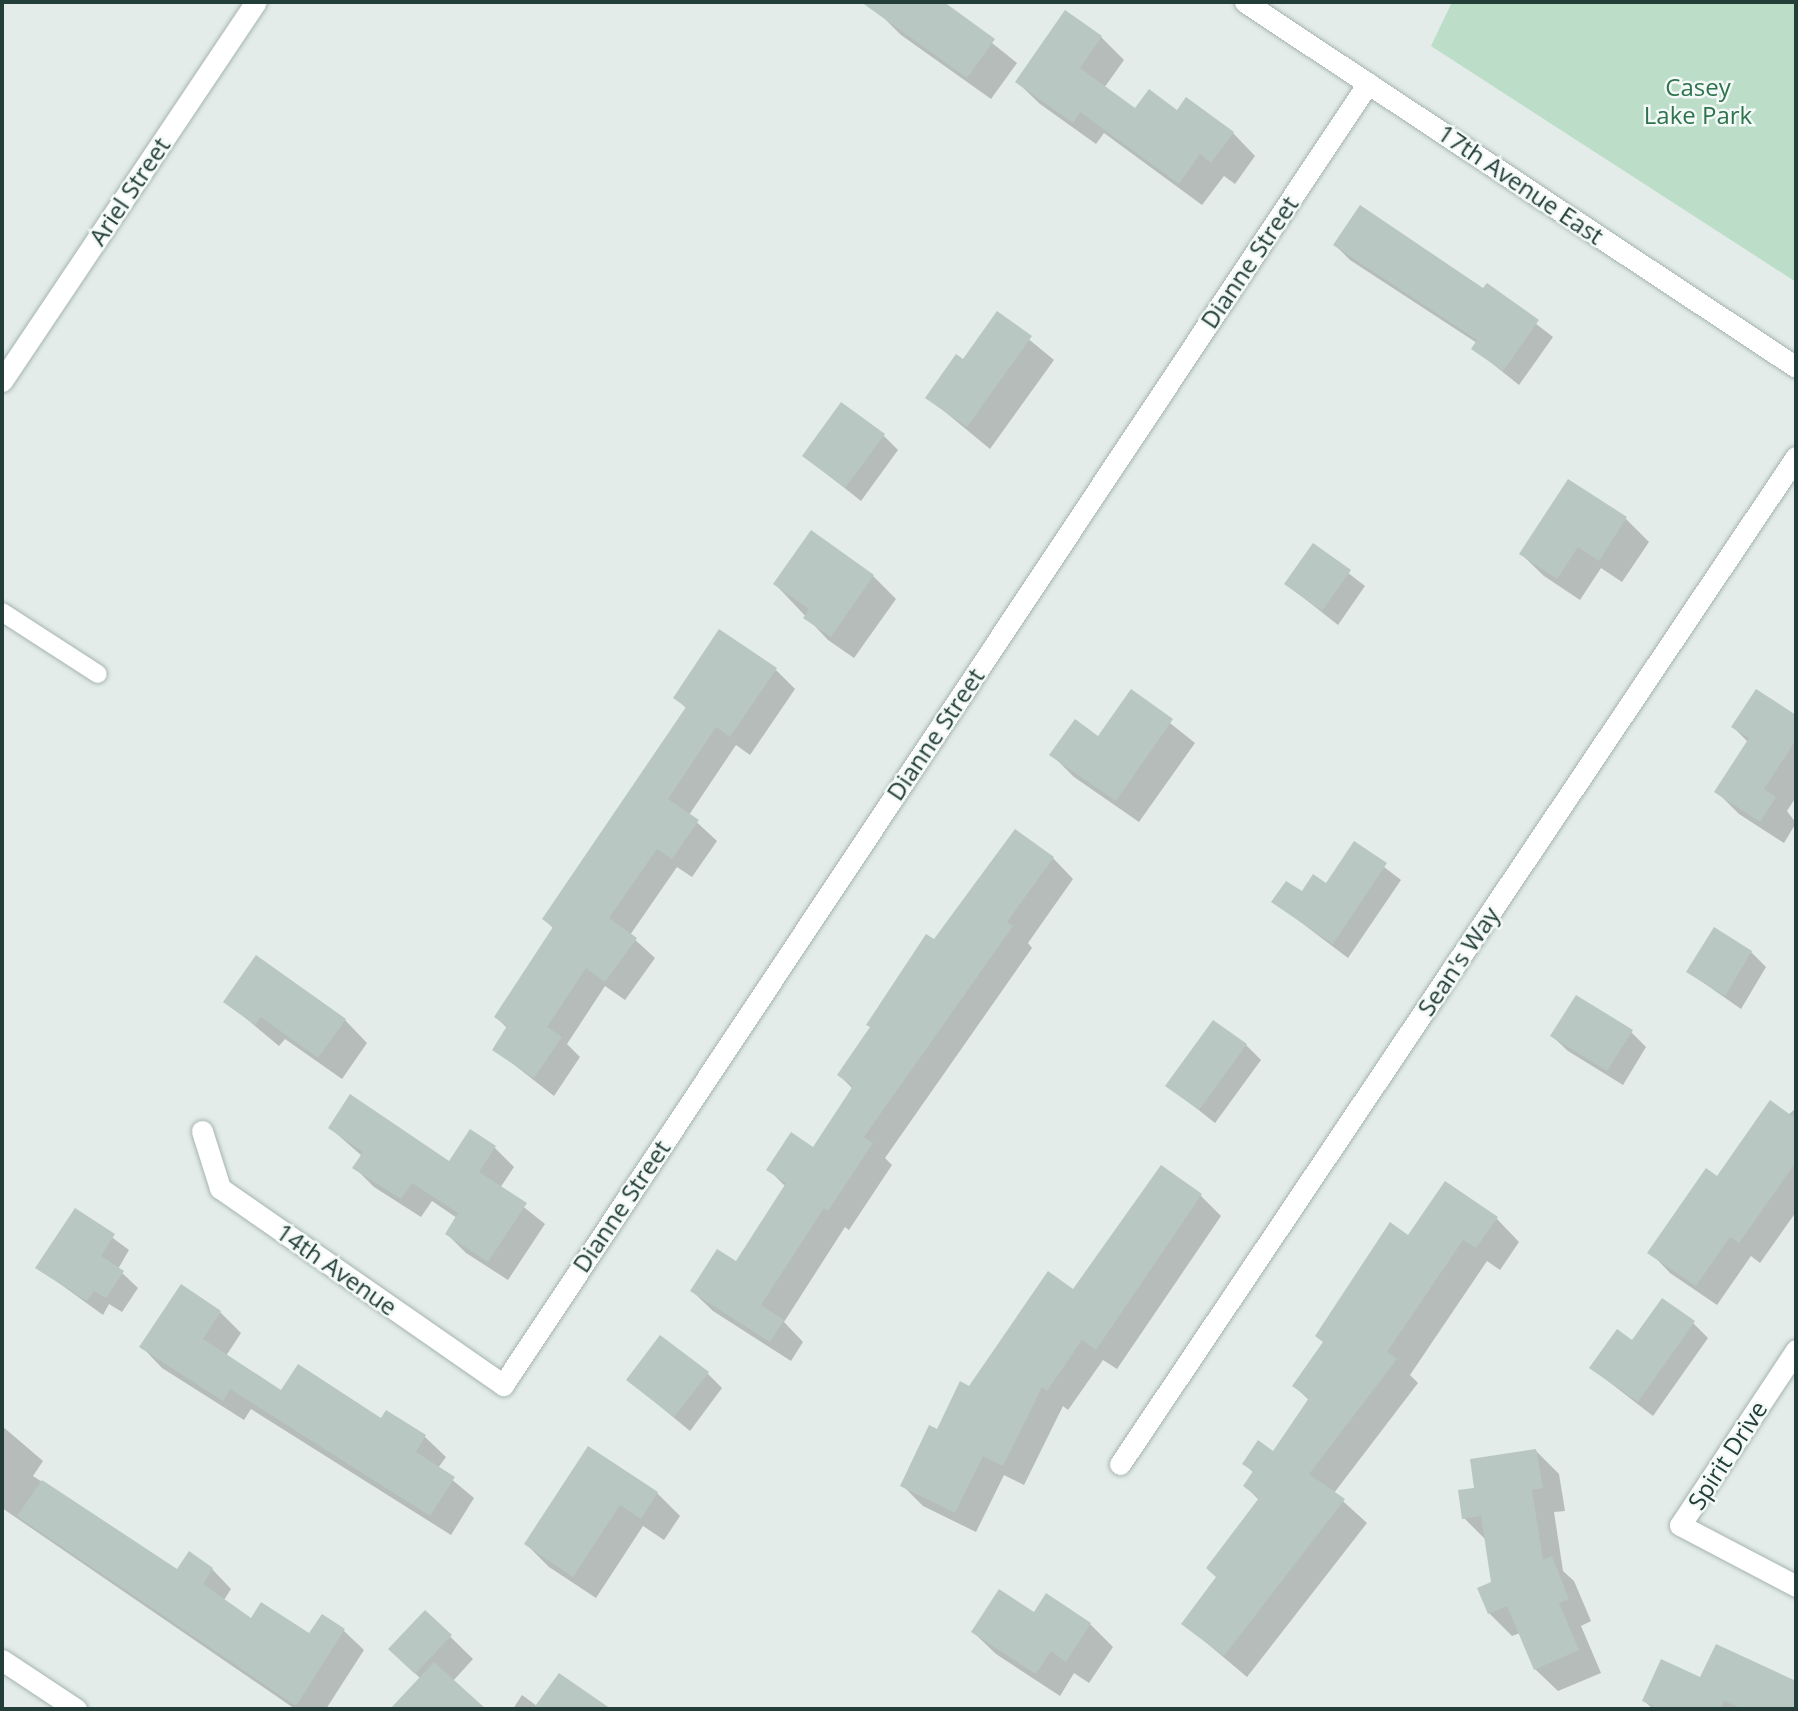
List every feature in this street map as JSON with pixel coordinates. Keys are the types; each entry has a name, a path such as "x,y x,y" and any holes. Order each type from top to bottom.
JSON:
{"street":[{"name":"Ariel Street","path":"2,381 256,2"},
{"name":"17th Avenue East","path":"1245,2 1796,367"},
{"name":"Dianne Street","path":"503,1385 1368,83"},
{"name":"Sean's Way","path":"1120,1464 1796,457"},
{"name":"14th Avenue","path":"202,1130 220,1188 503,1385"},
{"name":"Spirit Drive","path":"1796,1350 1680,1525 1796,1586"},
{"path":"2,1660 76,1709"}],"lane":[{"path":"2,612 98,674"}],"green space":[{"name":"Casey Lake Park","path":"1452,2 1796,2 1796,282 1431,46"}],"building":[{"path":"861,2 944,2 995,39 967,78"},
{"path":"1065,10 1102,36 1080,68 1135,108 1149,89 1177,110 1186,97 1234,132 1211,163 1200,154 1179,184 1080,112 1073,123 1015,82"},
{"path":"1360,205 1483,288 1487,283 1539,320 1503,371 1471,349 1477,340 1333,245"},
{"path":"997,311 1032,336 967,427 925,398 956,354 963,359"},
{"path":"841,402 885,434 845,488 802,456"},
{"path":"1568,479 1627,517 1599,561 1578,547 1557,579 1519,554"},
{"path":"811,530 874,575 831,637 803,618 809,609 773,584"},
{"path":"1313,543 1351,570 1322,611 1284,584"},
{"path":"719,629 777,668 730,737 716,727 668,799 699,820 672,859 657,849 609,918 637,938 605,982 586,968 547,1027 562,1037 534,1078 492,1050 507,1026 494,1017 553,927 542,919 686,707 673,698"},
{"path":"1131,689 1173,719 1116,801 1049,755 1075,719 1098,736"},
{"path":"1756,689 1796,715 1796,740 1764,789 1776,797 1760,822 1714,792 1749,738 1731,727"},
{"path":"1015,829 1054,857 1007,922 1013,926 864,1137 873,1143 828,1211 824,1208 761,1305 784,1320 770,1342 690,1291 717,1249 736,1261 786,1183 766,1170 791,1132 813,1147 853,1086 837,1075 870,1027 866,1025 926,934 934,939"},
{"path":"1354,841 1387,863 1333,944 1271,902 1286,881 1302,891 1313,874 1326,883"},
{"path":"1714,927 1752,951 1725,996 1686,972"},
{"path":"256,955 346,1019 318,1058 261,1017 255,1025 223,1002"},
{"path":"1576,995 1633,1030 1607,1071 1550,1036"},
{"path":"1213,1020 1247,1044 1199,1110 1165,1086"},
{"path":"350,1094 449,1161 470,1129 496,1146 479,1172 527,1203 488,1262 445,1234 458,1213 412,1183 401,1199 352,1168 363,1152 328,1128"},
{"path":"1770,1100 1796,1119 1796,1162 1739,1243 1730,1237 1696,1286 1647,1253 1706,1168 1717,1176"},
{"path":"1161,1165 1202,1194 1096,1350 1082,1340 1047,1391 1042,1387 1003,1466 983,1456 955,1513 900,1486 929,1425 937,1429 960,1381 969,1386 1048,1271 1073,1289"},
{"path":"1445,1181 1498,1217 1476,1248 1463,1240 1387,1352 1397,1359 1309,1474 1345,1499 1224,1656 1181,1624 1216,1577 1206,1568 1259,1498 1243,1486 1253,1471 1242,1464 1258,1440 1273,1451 1309,1398 1292,1386 1323,1342 1315,1336 1390,1222 1408,1235"},
{"path":"75,1208 115,1234 101,1256 124,1271 106,1298 94,1291 87,1301 35,1268"},
{"path":"181,1284 221,1311 203,1339 281,1390 298,1364 381,1418 386,1410 426,1435 416,1452 455,1477 430,1516 230,1389 223,1401 139,1347"},
{"path":"1662,1298 1695,1321 1638,1402 1589,1368 1617,1329 1632,1340"},
{"path":"660,1335 709,1372 674,1417 626,1380"},
{"path":"588,1446 658,1492 641,1519 620,1505 573,1577 524,1544"},
{"path":"1536,1449 1543,1488 1532,1490 1543,1560 1552,1556 1569,1599 1559,1603 1579,1650 1534,1670 1507,1606 1488,1614 1477,1588 1491,1582 1481,1516 1462,1519 1458,1490 1474,1488 1470,1459"},
{"path":"42,1480 177,1569 189,1551 213,1568 203,1584 251,1618 261,1602 309,1633 322,1614 345,1629 296,1706 17,1516"},
{"path":"999,1589 1034,1612 1046,1593 1091,1623 1066,1662 1051,1651 1036,1674 971,1632"},
{"path":"425,1610 452,1635 415,1674 388,1649"},
{"path":"1716,1644 1796,1681 1796,1709 1744,1709 1724,1701 1720,1709 1660,1709 1642,1701 1661,1659 1700,1677"},
{"path":"434,1662 486,1709 390,1709"},
{"path":"559,1673 611,1709 533,1709"}]}
